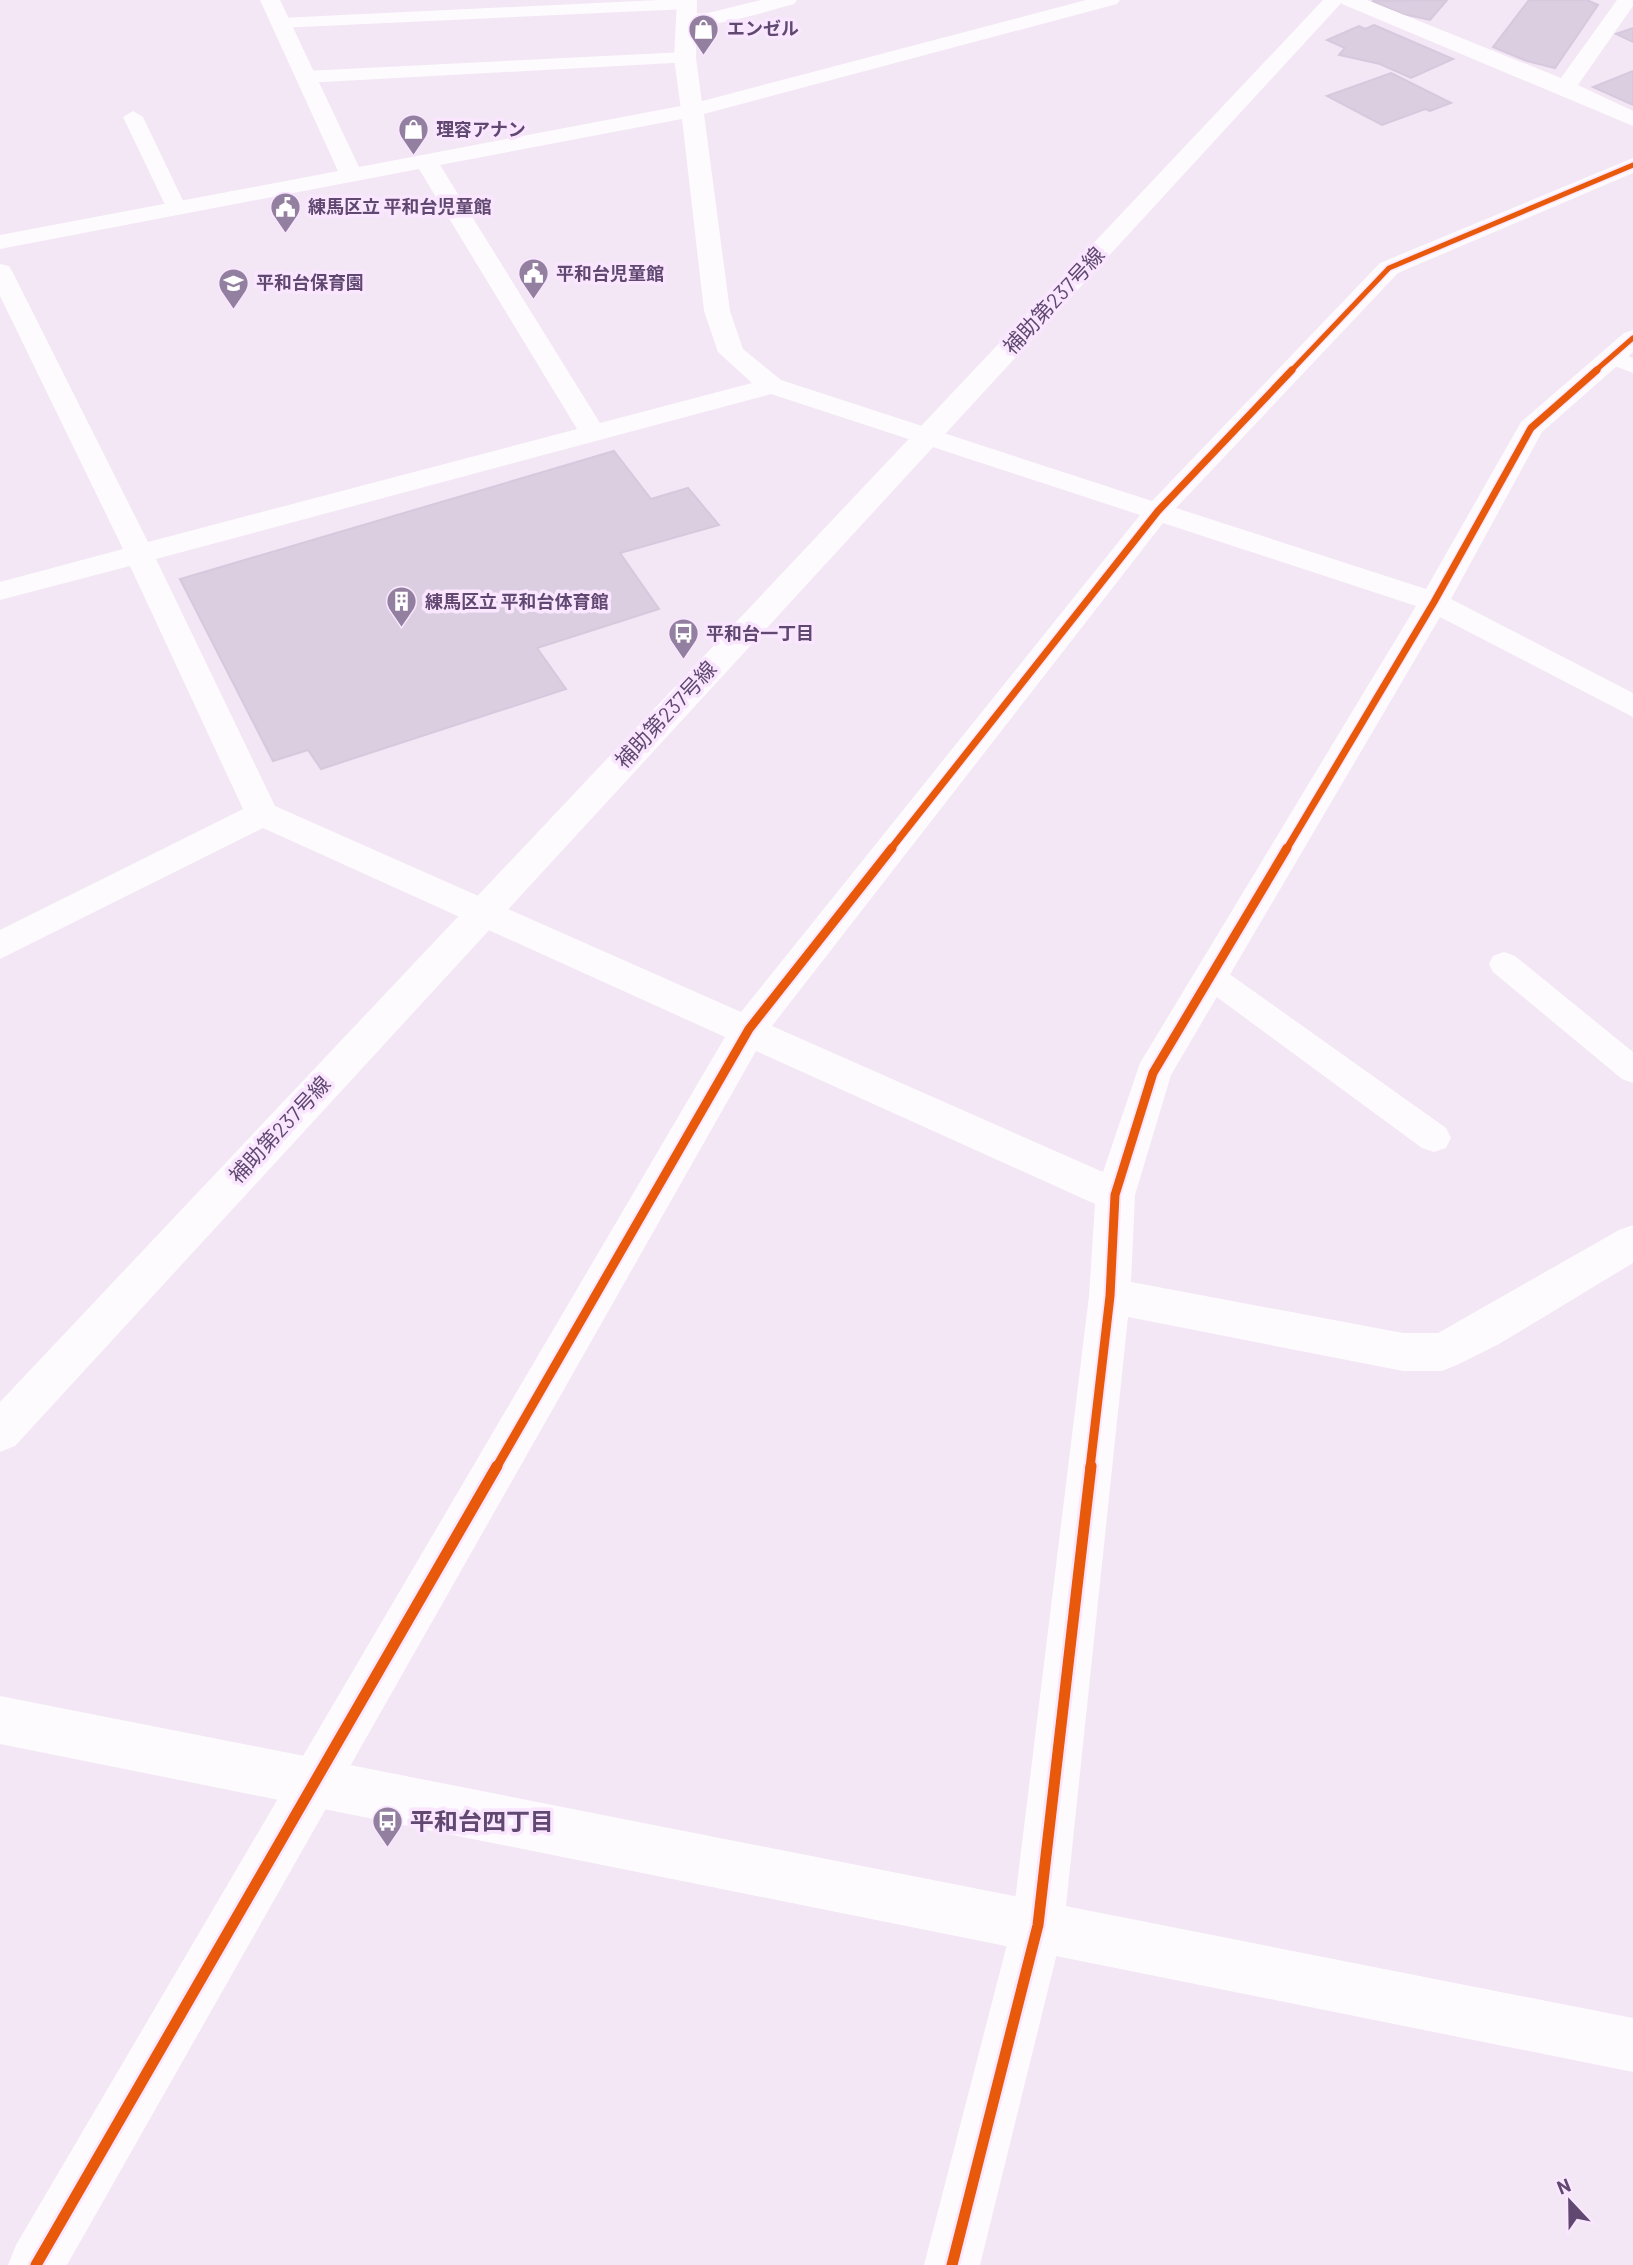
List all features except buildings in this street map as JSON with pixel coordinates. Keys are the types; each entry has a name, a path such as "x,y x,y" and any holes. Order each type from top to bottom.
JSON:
{"street":[{"path":"270,0 352,177"},
{"path":"787,0 708,19 687,8 685,58 717,310 731,352 772,386 1434,602 1633,706"},
{"path":"0,242 427,163 692,110 1075,4 1110,0"},
{"name":"補助第237号線","path":"0,1432 1334,0"},
{"path":"1349,0 1564,87 1633,119"},
{"path":"1564,87 1627,0"},
{"path":"427,163 593,434"},
{"path":"36,2265 311,1783 749,1029 1158,510 1389,268 1633,164"},
{"path":"0,271 139,553 262,814 749,1029 1115,1195"},
{"path":"952,2265 1038,1924 1110,1296 1115,1195 1153,1073 1434,602 1531,428 1622,361 1633,338"},
{"path":"0,591 772,386"},
{"path":"0,946 262,814"},
{"path":"1110,1296 1403,1352 1442,1352 1484,1331 1633,1242"},
{"path":"0,1720 1038,1924 1633,2045"}],"lane":[{"path":"280,23 687,8"},
{"path":"305,77 685,58"},
{"path":"133,117 177,209"},
{"path":"1504,964 1633,1070"},
{"path":"1210,976 1434,1138"}],"cycle path":[{"path":"36,2265 749,1029 1158,511 1389,268 1633,165"},
{"path":"952,2265 1038,1925 1110,1296 1115,1195 1153,1073 1434,602 1531,428 1633,338"}],"place":[{"name":"エンゼル","path":"704,56"},
{"name":"理容アナン","path":"413,157"},
{"name":"練馬区立 平和台児童館","path":"285,234"},
{"name":"平和台児童館","path":"533,301"},
{"name":"平和台保育園","path":"233,310"},
{"name":"練馬区立 平和台体育館","path":"402,629"},
{"name":"平和台一丁目","path":"683,661"},
{"name":"平和台四丁目","path":"387,1849"}]}
